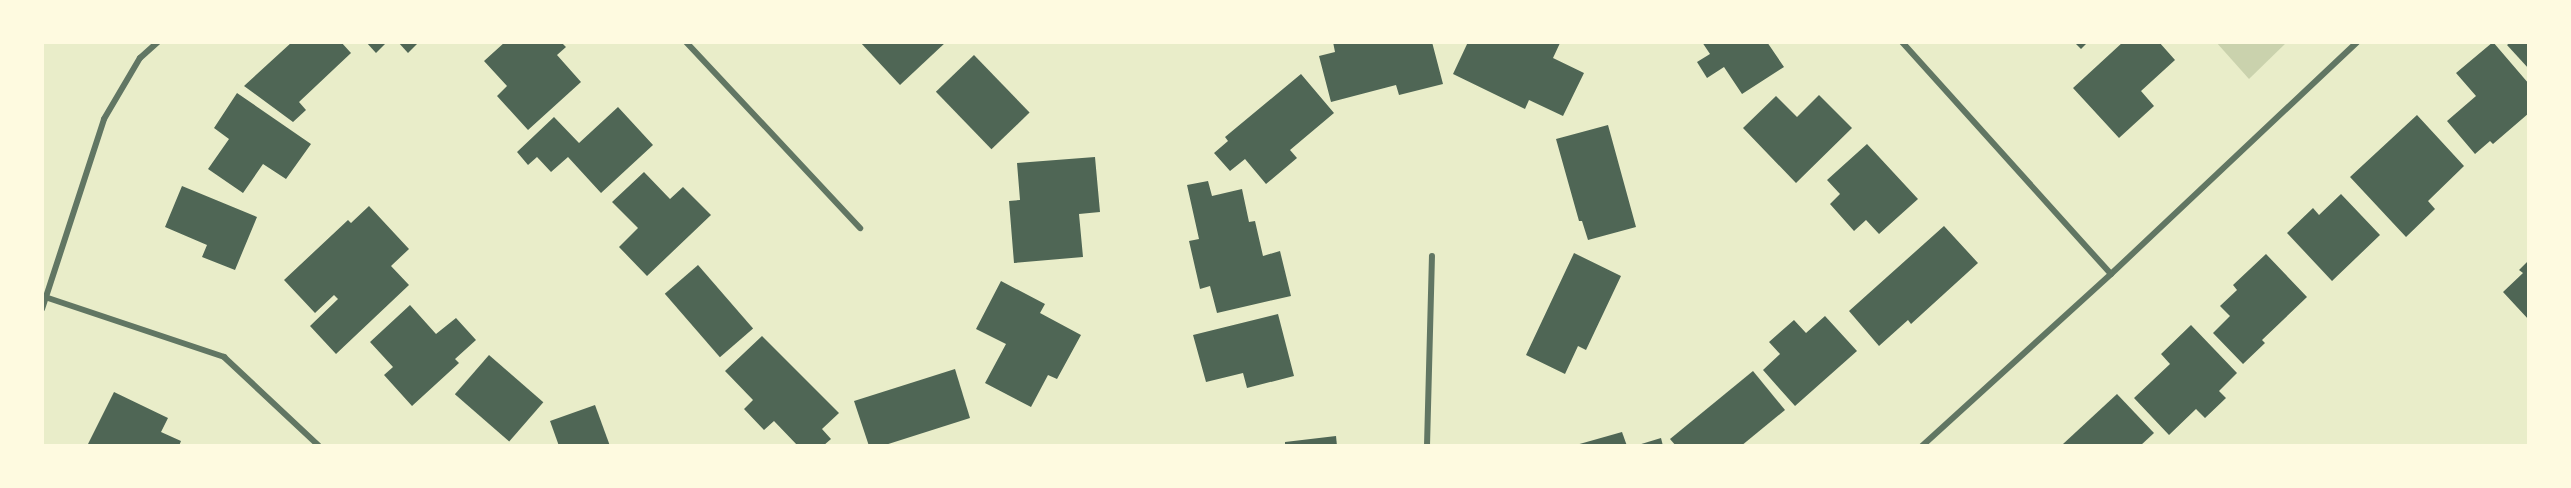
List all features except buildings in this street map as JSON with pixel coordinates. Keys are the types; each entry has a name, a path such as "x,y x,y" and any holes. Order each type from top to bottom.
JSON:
{"street":[{"path":"42,309 48,298 105,119 140,58 158,42"},
{"path":"686,42 860,228"},
{"path":"1902,42 2111,274"},
{"path":"1922,446 2111,274 2357,42"},
{"path":"1427,446 1432,256"},
{"path":"48,298 224,357 319,446"}],"green space":[{"path":"2216,42 2287,42 2249,79"}]}
